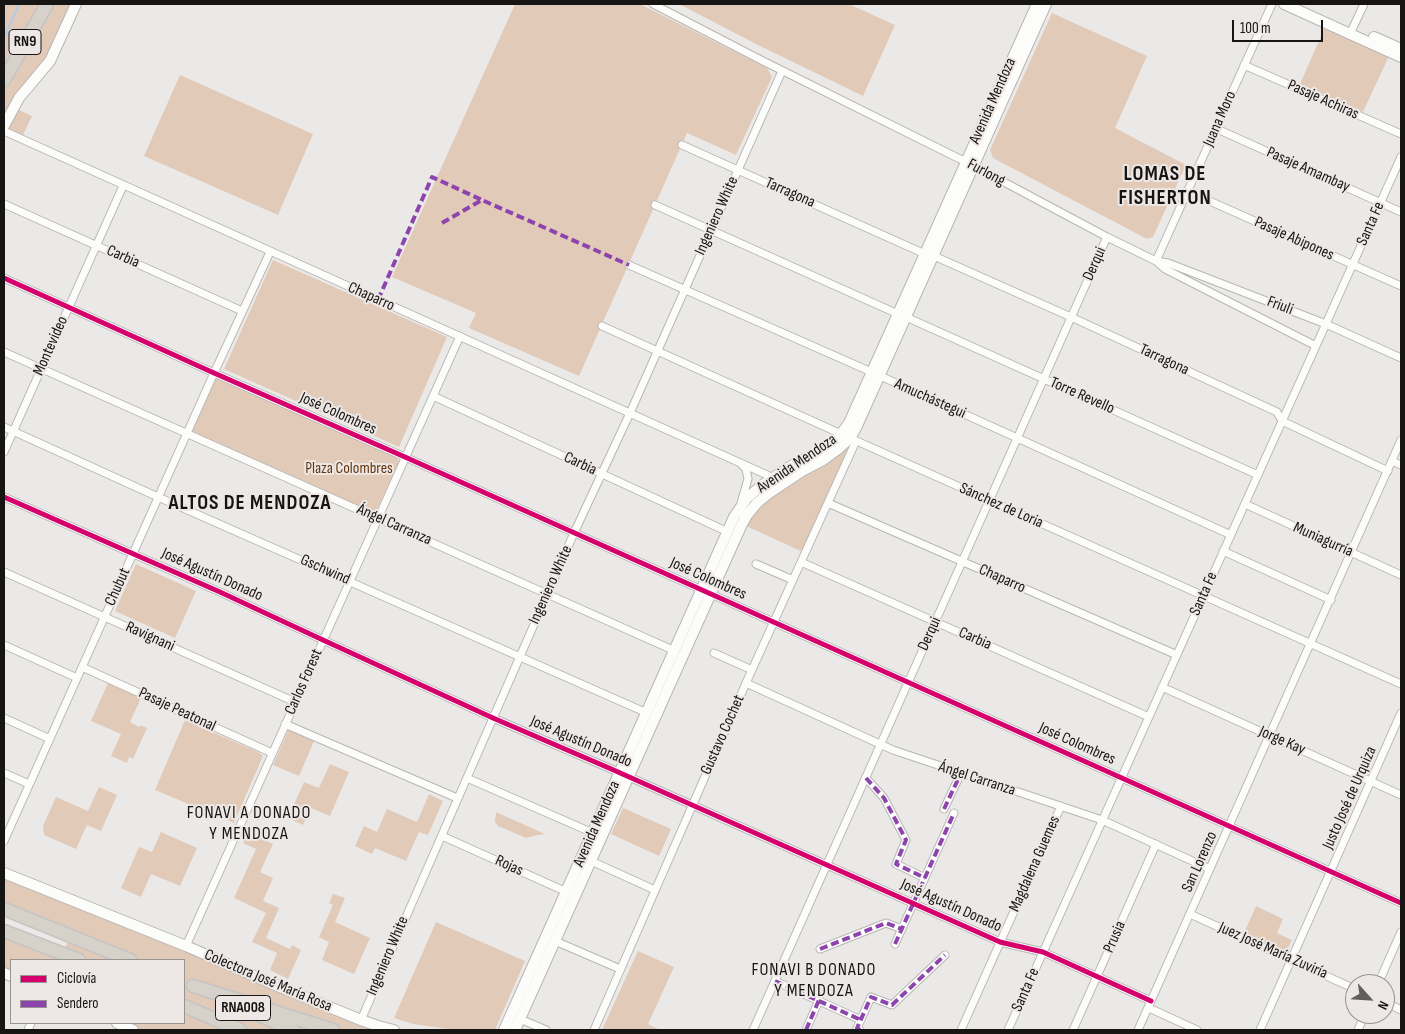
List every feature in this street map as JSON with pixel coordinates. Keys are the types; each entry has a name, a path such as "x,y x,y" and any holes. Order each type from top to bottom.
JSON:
{"highway":[{"name":"RN9","path":"4,80 47,4"},
{"path":"4,909 128,959"},
{"path":"4,931 76,959"},
{"path":"188,984 333,1030"},
{"name":"RNA008","path":"188,984 293,1030"},
{"name":"RNA008","path":"185,1006 240,1030"},
{"path":"212,1018 232,1030"}],"main road":[{"path":"4,126 19,98 50,61 76,4"},
{"name":"Avenida Mendoza","path":"970,164 1037,4"},
{"name":"Avenida Mendoza","path":"515,1030 544,954 571,893 591,861 647,713 675,651 747,515 791,466 815,454 832,442 849,438 970,164 1046,4"},
{"path":"1284,4 1401,49"},
{"path":"1300,4 1401,57"},
{"name":"Avenida Mendoza","path":"504,1030 544,954 555,941 593,833 624,774 706,592 728,532 739,509 747,498 761,486 778,480"},
{"name":"Colectora José María Rosa","path":"4,873 186,946 361,1020 394,1030"},
{"path":"119,1024 133,1030"}],"street":[{"name":"Furlong","path":"653,4 782,71 970,164 1156,261 1165,269 1316,346"},
{"name":"Juana Moro","path":"1156,261 1272,4"},
{"path":"1351,30 1364,4"},
{"name":"Pasaje Achiras","path":"1244,65 1401,134"},
{"name":"Ingeniero White","path":"361,1020 574,533 782,71"},
{"name":"Pasaje Amambay","path":"1216,128 1401,212"},
{"name":"Chaparro","path":"4,131 778,480"},
{"name":"Tarragona","path":"682,145 1071,317 1278,412 1282,422 1388,471"},
{"name":"Santa Fe","path":"1008,1030 1401,157"},
{"name":"Montevideo","path":"4,452 123,186"},
{"name":"Pasaje Abipones","path":"1187,191 1401,286"},
{"name":"Carbia","path":"4,204 242,311"},
{"name":"Torre Revello","path":"655,205 1258,475"},
{"name":"Derqui","path":"753,1030 1107,237"},
{"name":"Chubut","path":"4,841 270,252"},
{"name":"Friuli","path":"1156,261 1168,263 1326,324 1401,358"},
{"name":"Amuchástegui","path":"629,265 876,374 1231,535"},
{"name":"José Colombres","path":"4,278 1401,903"},
{"name":"Sánchez de Loria","path":"602,326 1401,684"},
{"name":"Carlos Forest","path":"186,946 460,336"},
{"name":"Ángel Carranza","path":"4,352 675,651"},
{"name":"Carbia","path":"433,396 728,532"},
{"name":"Gschwind","path":"4,427 647,713"},
{"name":"Gustavo Cochet","path":"594,1030 746,683 828,503 849,438"},
{"name":"San Lorenzo","path":"1138,1030 1401,440"},
{"path":"1392,461 1401,465"},
{"path":"739,462 746,469 748,479 739,509"},
{"name":"José Agustín Donado","path":"4,497 220,592 493,718 624,774 1000,942 1043,952 1097,977 1197,1030"},
{"name":"Chaparro","path":"828,503 1176,655"},
{"name":"Muniagurría","path":"1245,504 1401,575"},
{"path":"1223,552 1331,600"},
{"name":"Carbia","path":"801,562 1149,717"},
{"path":"756,564 793,580"},
{"name":"Ravignani","path":"4,572 295,702"},
{"path":"4,645 77,678"},
{"path":"714,653 752,670"},
{"name":"Pasaje Peatonal","path":"82,667 272,753"},
{"name":"Ángel Carranza","path":"746,683 902,753 1102,820 1210,869"},
{"name":"Jorge Kay","path":"1162,687 1401,795"},
{"name":"Justo José de Urquiza","path":"1260,1030 1401,713"},
{"path":"4,718 50,739"},
{"path":"285,724 457,798"},
{"path":"4,773 29,784"},
{"path":"944,809 961,773"},
{"path":"467,778 593,833"},
{"path":"866,778 884,798 906,840 896,864 925,878"},
{"name":"Magdalena Guemes","path":"961,1030 1061,806"},
{"path":"895,944 954,814"},
{"name":"Rojas","path":"442,836 571,893"},
{"name":"Prusia","path":"1073,1030 1156,844"},
{"path":"591,861 655,890"},
{"name":"Juez José María Zuviría","path":"1190,914 1345,984"},
{"path":"820,949 886,923 902,929"},
{"path":"1382,974 1401,932"},
{"path":"555,941 620,970"},
{"path":"860,1030 857,1028 871,997 892,1006 945,955"},
{"path":"775,981 861,1020"},
{"path":"806,1030 819,1000"},
{"path":"520,1019 546,1030"}],"green space":[{"path":"4,4 76,4 50,61 4,126"},
{"path":"515,4 640,4 767,68 772,77 736,155 687,133 579,376 469,328 476,313 392,277"},
{"path":"679,4 849,4 895,25 863,96"},
{"path":"1052,13 1147,56 1115,128 1186,165 1153,237 1147,239 993,158 990,150"},
{"path":"1325,27 1389,56 1363,112 1300,84"},
{"path":"180,75 313,134 278,215 144,156"},
{"path":"17,109 32,116 23,135 7,128"},
{"path":"273,260 447,337 399,447 224,369"},
{"name":"Plaza Colombres","path":"218,378 397,457 399,462 376,511 370,513 194,433 192,429 214,379"},
{"path":"856,441 805,553 742,524 757,503 838,449"},
{"path":"136,564 196,591 175,638 115,611"},
{"path":"108,683 141,698 130,722 139,727 140,725 147,728 133,759 129,757 127,763 111,756 121,734 91,721"},
{"path":"185,720 258,752 263,756 234,823 155,790"},
{"path":"289,729 314,741 299,776 273,765"},
{"path":"330,764 349,772 330,816 311,808 303,825 288,818 304,782 319,788"},
{"path":"99,787 117,795 101,831 87,825 76,849 44,835 43,826 56,797 88,811"},
{"path":"429,794 443,801 428,835 419,832 406,861 375,848 372,854 355,846 364,826 377,832 387,809 417,822"},
{"path":"623,808 671,829 659,856 611,834"},
{"path":"496,812 545,834 526,838 498,826 495,822"},
{"path":"161,832 197,848 180,886 151,874 141,897 121,888 139,847 152,852"},
{"path":"248,833 273,844 260,872 273,878 263,901 279,908 266,938 290,949 292,945 301,950 288,979 270,970 277,953 252,942 266,913 234,898 256,849 243,843"},
{"path":"4,873 394,1030 133,1030 119,1024 185,1024 185,959 10,959 10,976 4,973 4,931 62,953 71,936 4,909"},
{"path":"333,894 345,898 335,922 370,938 354,974 322,960 329,942 319,937 333,905 329,903"},
{"path":"1256,906 1283,919 1277,933 1292,940 1286,952 1244,933"},
{"path":"436,922 525,961 495,1030 455,1030 413,1024 394,1018"},
{"path":"638,951 674,967 648,1024 660,1030 602,1030"}],"waterway":[{"path":"4,38 19,4"}],"marked path":[{"path":"378,300 432,177 482,200"},
{"path":"442,223 482,200 629,265"},
{"path":"944,809 961,773"},
{"path":"866,778 884,798 906,840 896,864 925,878"},
{"path":"895,944 954,813"},
{"path":"820,949 886,923 902,929"},
{"path":"860,1030 857,1028 871,997 892,1005 945,955"},
{"path":"775,981 861,1020"},
{"path":"806,1030 819,1000"}],"cycle path":[{"path":"4,278 1401,903"},
{"path":"4,497 220,592 493,718 1000,942 1043,952 1151,1001"}],"district":[{"name":"LOMAS DE FISHERTON","path":"1165,187"},
{"name":"ALTOS DE MENDOZA","path":"250,504"},
{"name":"FONAVI A DONADO Y MENDOZA","path":"249,823"},
{"name":"FONAVI B DONADO Y MENDOZA","path":"814,980"}]}
